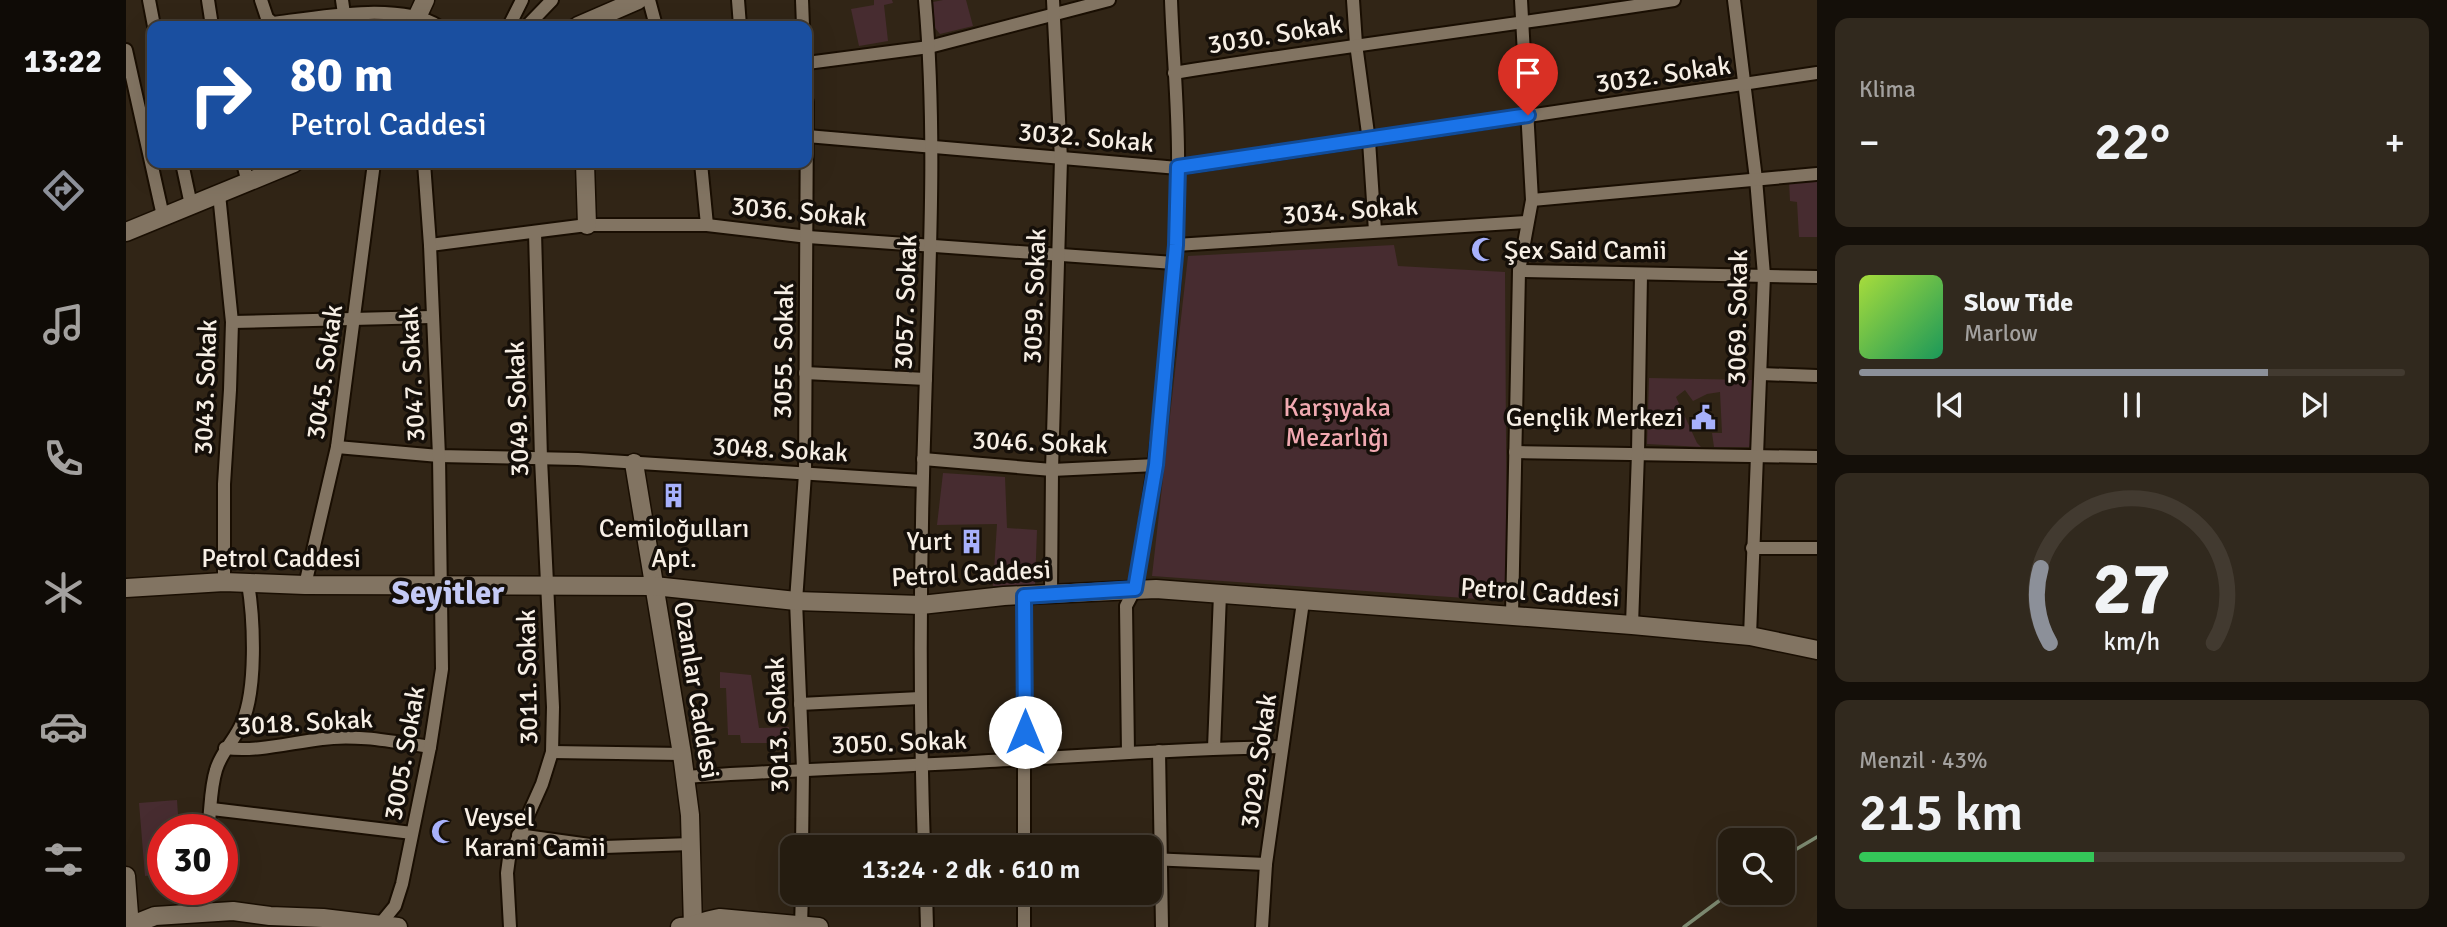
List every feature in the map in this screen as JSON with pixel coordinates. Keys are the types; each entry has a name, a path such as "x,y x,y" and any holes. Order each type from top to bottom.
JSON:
{"street":[{"path":"149,0 153,21"},
{"path":"208,0 211,21"},
{"path":"261,0 270,21"},
{"path":"342,0 344,14"},
{"path":"512,21 522,0"},
{"path":"532,21 552,0"},
{"path":"590,21 638,0"},
{"path":"649,0 655,21"},
{"path":"738,0 740,21"},
{"path":"802,0 803,21"},
{"name":"3057. Sokak","path":"925,0 931,147 922,481 920,698 925,835"},
{"name":"3059. Sokak","path":"1051,594 1052,470 1062,159 1052,0"},
{"path":"812,62 929,47 1109,0"},
{"path":"1128,753 1126,606 1135,589 1156,465 1176,245 1178,167 1171,0"},
{"path":"1353,0 1369,141 1375,231"},
{"path":"1512,615 1519,271 1532,200 1521,0"},
{"name":"3030. Sokak","path":"1174,73 1356,44 1674,0"},
{"name":"3069. Sokak","path":"1734,0 1756,179 1764,275 1749,636"},
{"path":"300,21 344,14 419,14"},
{"path":"126,50 147,144"},
{"name":"3032. Sokak","path":"812,136 1178,167 1744,86 1817,73"},
{"path":"152,168 163,216"},
{"path":"183,168 191,205"},
{"path":"244,168 248,183"},
{"path":"126,232 283,168"},
{"name":"3045. Sokak","path":"305,585 337,447 373,168"},
{"name":"3047. Sokak","path":"424,168 439,456 440,584"},
{"path":"584,168 587,225"},
{"path":"701,168 707,225"},
{"name":"3055. Sokak","path":"796,601 805,474 807,168"},
{"path":"1532,200 1817,174"},
{"name":"3043. Sokak","path":"219,194 232,322 223,484 224,582"},
{"name":"3034. Sokak","path":"1176,245 1526,222"},
{"name":"3036. Sokak","path":"430,245 587,225 707,225 808,237 1174,263"},
{"name":"3049. Sokak","path":"535,232 541,459 548,585"},
{"path":"1519,271 1817,277"},
{"path":"1632,625 1641,274"},
{"path":"232,322 432,317"},
{"path":"805,373 926,379"},
{"path":"1760,374 1817,376"},
{"name":"3048. Sokak","path":"337,447 439,456 634,463 922,481"},
{"path":"1515,452 1817,457"},
{"name":"3046. Sokak","path":"923,459 1052,470 1156,465"},
{"name":"Ozanlar Caddesi","path":"634,463 685,778 691,844 688,927"},
{"path":"1752,548 1817,548"},
{"name":"Petrol Caddesi","path":"126,588 224,582 305,585 654,586 796,601 921,605 1135,589 1632,625 1749,636 1817,650"},
{"path":"211,814 215,771 225,748 242,725 250,697 252,611 248,583"},
{"name":"3005. Sokak","path":"390,925 400,895 430,747 442,669 440,584"},
{"name":"3011. Sokak","path":"510,927 507,873 509,858 542,784 552,752 554,707 548,585"},
{"path":"1214,748 1220,594"},
{"path":"1024,596 1024,835"},
{"name":"3013. Sokak","path":"796,601 803,769 802,835"},
{"name":"3029. Sokak","path":"1262,927 1266,864 1303,602"},
{"path":"800,704 920,698"},
{"name":"3018. Sokak","path":"225,748 264,749 324,738 385,740 430,747"},
{"name":"3050. Sokak","path":"685,778 803,769 1214,748 1282,747"},
{"path":"1157,835 1159,751"},
{"path":"552,752 682,754"},
{"path":"212,809 412,833"},
{"path":"518,835 604,847 691,844"},
{"path":"1162,860 1266,864"},
{"path":"126,876 129,926 155,916 233,911 324,922 390,925"},
{"path":"193,913 194,905"},
{"path":"688,927 704,920 720,918 810,926 805,905"},
{"path":"926,905 927,927"},
{"path":"1024,905 1024,927"},
{"path":"1160,905 1162,927"}],"green space":[{"path":"874,0 892,0 893,3 884,5 888,41 859,46 851,9 874,5"},
{"path":"966,0 973,26 940,34 935,28 933,2"},
{"path":"1817,179 1817,237 1799,237 1797,202 1790,201 1789,181"},
{"name":"Karşıyaka Mezarlığı","path":"1394,245 1398,266 1505,272 1507,601 1152,576 1188,256"},
{"path":"1649,378 1752,380 1752,445 1714,447 1712,433 1722,433 1720,392 1707,394 1693,401 1685,390 1676,397 1701,447 1647,444"},
{"path":"943,473 1005,477 1007,528 1037,530 1035,585 993,586 997,524 937,525"},
{"path":"720,672 751,675 759,728 789,727 789,743 741,743 740,735 728,735 726,688 720,688"},
{"path":"177,800 178,814 147,814 145,876 139,803"}],"waterway":[{"path":"1795,850 1817,837"},
{"path":"1684,927 1718,902"}],"place":[{"name":"Şex Said Camii","path":"1484,250"},
{"name":"Gençlik Merkezi","path":"1703,417"},
{"name":"Cemiloğulları Apt.","path":"674,496"},
{"name":"Yurt","path":"972,541"},
{"name":"Veysel Karani Camii","path":"444,832"}],"district":[{"name":"Seyitler","path":"448,592"}],"route":[{"path":"1025,732 1024,596 1135,589 1156,465 1176,245 1178,167 1369,141 1528,115"}]}
